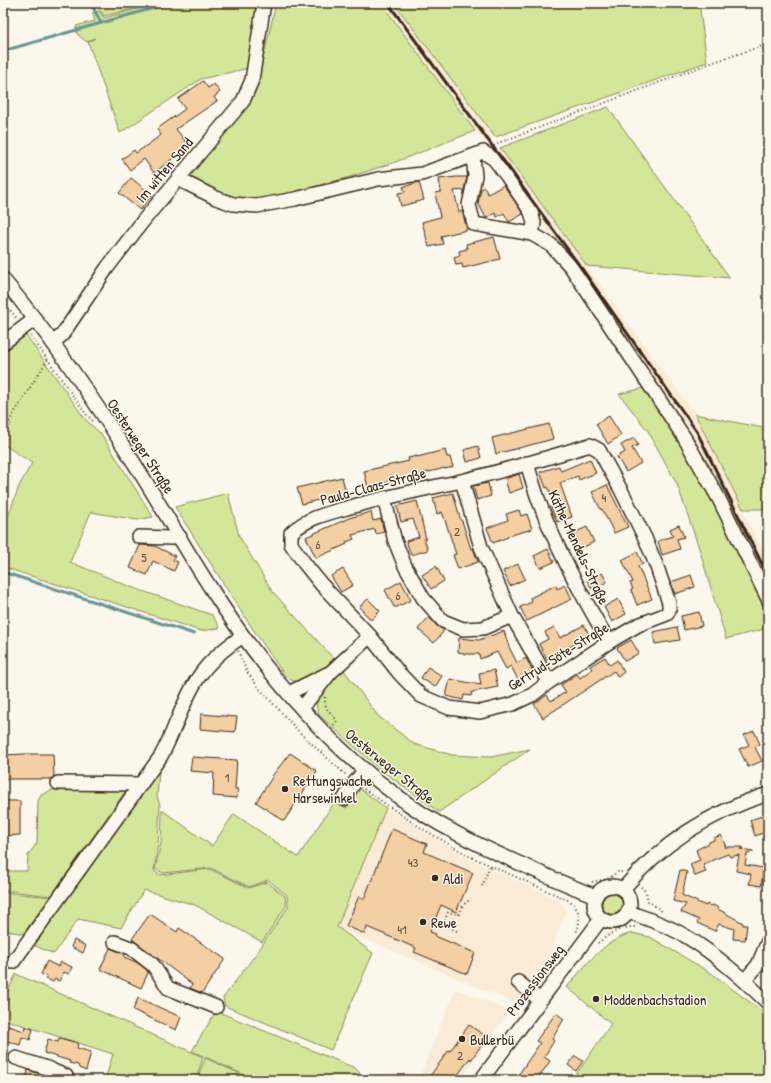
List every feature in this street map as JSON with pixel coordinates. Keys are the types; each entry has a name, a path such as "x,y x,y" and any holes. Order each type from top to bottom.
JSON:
{"street":[{"name":"Im witten Sand","path":"53,343 62,335 107,268 143,220 243,102 252,80 264,3"},
{"path":"478,154 470,205 474,224 532,234 550,245 571,266 680,430 719,499 768,599"},
{"path":"178,179 216,198 233,204 257,206 295,199 378,179 422,174 478,154 494,159 507,176 531,212 534,223 532,234"},
{"name":"Oesterweger Straße","path":"3,279 53,343 114,433 180,537 211,589 238,639 325,734 395,795 431,820 475,843 565,884 596,896"},
{"path":"3,343 23,326 35,319"},
{"name":"Paula-Claas-Straße","path":"370,636 321,584 291,544 291,534 296,528 334,512 384,498 462,481 590,445 599,450 645,538 657,567 669,603 669,610"},
{"name":"Käthe-Mendels-Straße","path":"527,463 540,505 554,537 582,596 609,642"},
{"path":"462,481 481,547 512,616 549,682"},
{"path":"384,498 395,541 405,566 423,598 443,621 463,629 483,628 512,616"},
{"path":"139,537 180,537"},
{"name":"Gertrud-Söte-Straße","path":"370,636 399,673 421,696 449,708 480,712 513,704 532,695 609,642 638,625 667,614 669,610"},
{"path":"302,708 331,672 370,636"},
{"path":"13,962 161,756 198,677 215,657 238,639"},
{"path":"289,693 331,672"},
{"path":"344,799 365,770"},
{"path":"58,783 141,784"},
{"path":"623,889 650,859 677,839 725,810 768,794"},
{"path":"608,886 616,886 623,889 628,896 630,904 628,912 621,920 611,922 601,919 596,912 594,904 596,896 601,890 608,886"},
{"path":"628,912 660,924 687,937 718,958 745,980 768,1003"},
{"name":"Prozessionsweg","path":"481,1080 601,919"},
{"path":"745,980 758,965 768,941"},
{"path":"115,942 131,948 153,965 168,988 216,1007"},
{"path":"518,982 540,1000"},
{"path":"16,1058 50,1069 52,1076 66,1076 65,1080"}],"path":[{"path":"478,154 501,142 708,64 768,44"},
{"path":"3,301 48,360 86,414 95,424"},
{"path":"3,427 8,423 48,360"},
{"path":"238,639 247,672 260,688 313,746 355,782 382,803 469,856 570,901 577,909 580,919"},
{"path":"313,746 337,721 327,710 325,705 326,694"},
{"path":"482,886 490,866"},
{"path":"457,931 443,925 448,912 459,914 464,904 472,899"},
{"path":"605,938 626,927 635,927"}],"shaded area":[{"path":"381,3 394,3 495,137 484,142"},
{"path":"500,148 695,414 768,561 768,588 689,428 606,308 558,245 493,153"},
{"path":"386,808 469,859 553,897 563,904 566,911 541,976 520,1005 337,927"},
{"name":"Bullerbü","path":"456,989 509,1011 460,1080 418,1080"}],"green space":[{"path":"95,3 157,3 104,16"},
{"path":"159,3 257,3 249,68 201,79 120,133 88,42 95,38 87,42 77,34 76,26 95,21 92,13 99,11 104,18"},
{"path":"276,3 381,3 475,131 393,163 343,179 264,200 236,200 185,176 251,98 258,81"},
{"path":"394,3 699,3 707,62 495,137"},
{"path":"608,107 730,278 587,266 500,148"},
{"path":"26,335 85,419 102,435 153,517 137,520 91,512 70,562 131,587 212,615 220,628 201,631 3,567 3,531 19,486 32,463 3,444 3,436 11,424 3,416 3,353"},
{"path":"644,388 700,473 768,616 768,628 726,639 699,548 677,484 648,431 619,394"},
{"path":"695,414 768,429 768,509 743,509"},
{"path":"228,493 239,536 272,591 334,659 318,673 301,681 293,681 285,676 244,616 175,507"},
{"path":"343,669 378,716 414,744 452,755 491,757 530,749 439,812 377,767 319,715 317,702 319,696 328,684"},
{"path":"159,771 157,796 160,805 158,844 154,871 160,875 210,869 249,888 267,882 285,896 286,906 262,942 195,905 144,890 121,928 78,919 54,954 31,944 149,780"},
{"path":"359,788 386,808 337,927 373,953 331,1050 225,1006 223,998 256,954 288,907 287,895 268,880 249,887 211,868 163,873 155,869 161,843 162,810 212,846 234,814 298,857 335,801 346,808"},
{"path":"127,789 51,896 3,890 3,871 27,871 28,855 37,843 38,801 41,795 52,790"},
{"path":"3,892 50,897 23,934 3,930"},
{"path":"613,893 621,896 624,904 621,912 613,915 605,912 602,904 605,896"},
{"path":"632,933 650,937 711,973 768,1016 768,1080 564,1080 567,1076 573,1079 611,1024 567,987 588,963 604,948 622,936"},
{"path":"16,974 203,1057 196,1080 105,1080 113,1054 3,1019 3,1001"},
{"path":"216,1011 355,1068 360,1073 355,1075 353,1080 255,1080 192,1051"},
{"path":"205,1058 254,1080 197,1080"}],"building":[{"path":"203,81 208,88 214,84 220,92 214,97 217,101 176,129 189,146 154,173 144,159 130,170 122,159 134,150 136,153 161,135 157,129 185,109 178,99"},
{"path":"467,177 464,190 454,191 459,212 462,211 467,230 441,236 443,244 429,247 422,222 440,217 435,193 441,192 439,179"},
{"path":"131,178 152,195 140,210 119,193"},
{"path":"419,182 424,200 401,206 398,193 405,192 403,187"},
{"path":"504,185 523,214 509,222 504,213 497,217 495,213 486,218 478,203 481,189 484,187 488,194"},
{"path":"494,237 500,259 463,268 462,264 456,265 454,257 460,255 459,251 467,249 466,244"},
{"path":"609,416 621,435 608,444 596,424"},
{"path":"549,424 553,439 496,454 492,438"},
{"path":"634,438 638,445 632,448 641,463 626,472 617,457 625,452 621,445"},
{"path":"478,446 481,458 467,462 464,450"},
{"path":"445,450 447,457 450,457 453,467 368,487 364,471 409,461 408,458"},
{"path":"590,459 596,473 579,480 578,476 560,483 572,517 557,522 551,507 555,505 540,472 559,466 561,471"},
{"path":"519,474 523,488 509,493 505,479"},
{"path":"342,477 346,493 302,504 297,488"},
{"path":"488,483 491,496 477,500 473,486"},
{"path":"607,485 628,527 614,533 592,492"},
{"path":"453,493 471,549 473,548 478,562 458,569 453,555 456,554 447,526 442,512 437,514 433,498"},
{"path":"417,501 426,539 424,539 428,550 411,555 406,541 419,537 413,519 401,522 397,506"},
{"path":"519,510 521,516 527,514 532,529 508,536 493,543 487,528 508,520 506,514"},
{"path":"371,512 373,521 381,519 384,532 376,534 375,529 352,535 354,539 346,542 347,544 316,558 306,537 349,518"},
{"path":"679,525 684,537 677,539 680,549 662,555 658,541 673,536 670,529"},
{"path":"587,527 594,542 577,550 572,541 576,540 574,533"},
{"path":"140,545 155,546 175,556 173,560 178,562 174,571 153,561 147,575 130,568"},
{"path":"548,549 554,562 540,568 534,556"},
{"path":"637,552 643,564 638,566 652,599 637,605 631,590 633,589 630,583 633,582 622,560"},
{"path":"518,564 525,579 510,586 503,571"},
{"path":"436,566 444,581 431,589 422,575"},
{"path":"343,569 353,585 341,592 331,576"},
{"path":"602,573 607,582 592,589 587,580"},
{"path":"691,575 695,587 675,594 671,582"},
{"path":"401,581 411,600 394,607 385,590"},
{"path":"556,585 557,589 565,585 572,599 527,621 520,607 532,602 530,598"},
{"path":"368,599 380,611 371,620 359,607"},
{"path":"618,599 626,614 612,622 604,607"},
{"path":"699,612 702,626 684,630 681,616"},
{"path":"429,617 437,626 443,629 443,632 434,643 418,629"},
{"path":"584,625 590,636 547,659 539,644 548,639 545,632 554,627 560,638"},
{"path":"677,627 680,640 655,644 653,632"},
{"path":"504,631 509,647 517,663 526,658 533,672 518,680 511,666 506,669 497,652 480,659 479,654 464,654 458,652 459,638 479,640"},
{"path":"631,640 639,653 625,661 617,648"},
{"path":"605,657 610,665 617,660 624,672 618,677 614,671 543,718 534,704 547,695 551,701 566,692 561,685 577,674 580,678 592,669 590,666"},
{"path":"428,667 442,676 435,687 421,678"},
{"path":"494,670 498,687 472,692 471,696 464,695 463,700 446,696 450,679 481,685 479,673"},
{"path":"201,714 237,717 235,732 200,729"},
{"path":"754,731 760,744 755,747 762,761 748,767 739,749 749,745 744,735"},
{"name":"Rettungswache Harsewinkel","path":"290,753 317,771 284,821 256,802 272,776"},
{"path":"53,754 54,776 51,779 3,779 3,755"},
{"path":"192,757 237,760 235,789 238,789 237,798 213,796 214,773 190,771"},
{"path":"3,801 20,801 20,835 3,836"},
{"path":"768,814 768,831 755,836 750,820"},
{"path":"392,829 427,844 424,852 473,873 456,912 441,905 430,932 436,934 435,936 475,953 467,974 414,952 416,948 367,927 365,934 346,926 359,896 364,899"},
{"path":"721,835 726,847 742,847 743,848 740,849 753,851 747,854 745,865 764,868 761,886 749,884 751,874 736,871 739,855 730,857 728,854 703,864 706,872 695,876 690,864 700,860 696,850"},
{"path":"680,870 687,872 682,895 706,906 707,904 710,906 713,905 743,923 743,925 747,925 745,940 733,939 734,929 719,924 715,931 697,923 699,920 681,912 686,904 673,901"},
{"path":"150,914 177,932 179,928 225,959 202,993 190,988 192,984 132,939"},
{"path":"74,940 86,946 83,953 71,947"},
{"path":"110,948 125,954 124,957 136,962 147,970 148,973 141,988 100,969"},
{"path":"47,961 59,967 61,962 72,967 69,974 64,972 59,981 55,979 53,982 46,979 47,977 41,974"},
{"path":"138,998 181,1017 176,1030 133,1010"},
{"path":"556,1013 564,1019 552,1039 554,1041 544,1057 550,1061 537,1080 515,1080 540,1043 536,1041"},
{"path":"469,1025 487,1037 471,1060 470,1058 454,1080 435,1080 430,1076"},
{"path":"9,1026 24,1031 25,1027 33,1029 30,1040 22,1037 20,1045 4,1040"},
{"path":"59,1038 78,1043 77,1048 91,1052 86,1071 79,1068 78,1065 69,1063 70,1061 44,1053 48,1039 58,1042"},
{"path":"575,1056 583,1061 576,1071 568,1065"},
{"path":"28,1070 43,1075 42,1080 26,1080"}],"waterway":[{"path":"91,3 101,23"},
{"path":"3,51 171,3"},
{"path":"3,572 194,634"}],"railway":[{"path":"388,3 582,269 697,432 768,576"}],"place":[{"name":"Rettungswache Harsewinkel","path":"285,789"},
{"name":"Aldi","path":"435,878"},
{"name":"Rewe","path":"423,922"},
{"name":"Moddenbachstadion","path":"596,999"},
{"name":"Bullerbü","path":"462,1039"}]}
